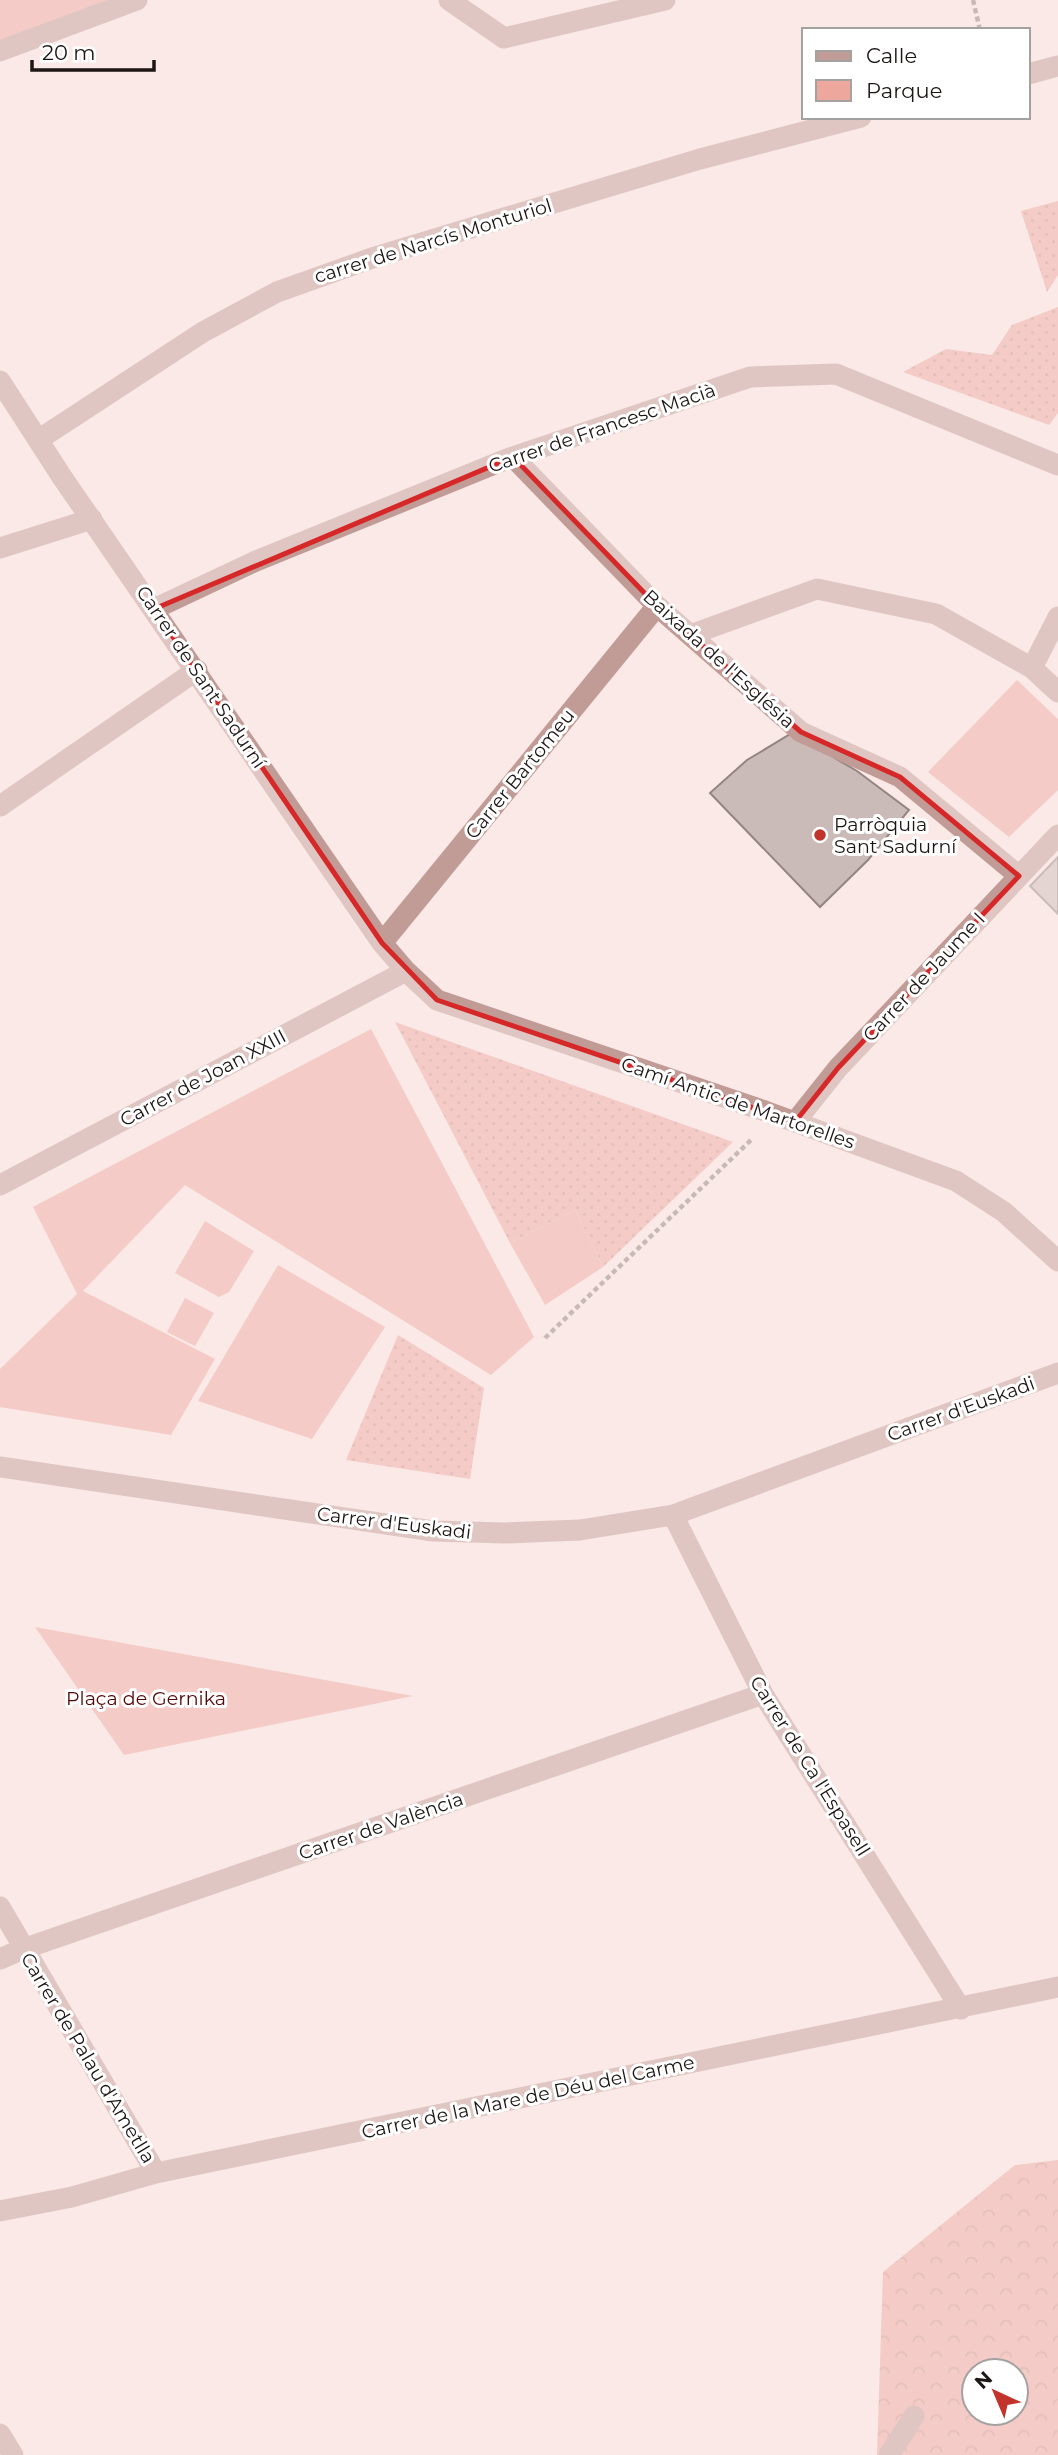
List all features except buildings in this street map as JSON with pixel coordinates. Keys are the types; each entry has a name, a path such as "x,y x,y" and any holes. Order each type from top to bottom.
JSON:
{"street":[{"path":"0,51 137,0"},
{"path":"449,0 504,38 665,0"},
{"path":"1030,73 1058,66"},
{"name":"carrer de Narcís Monturiol","path":"38,440 203,332 276,292 375,257 687,163 853,119"},
{"name":"Carrer de Francesc Macià","path":"154,609 256,561 513,457 750,377 836,374 1058,466"},
{"name":"Carrer de Sant Sadurní","path":"0,381 382,943 405,971"},
{"name":"Baixada de l'Església","path":"513,457 657,606 802,732 900,777 1019,876"},
{"path":"0,548 92,519"},
{"path":"690,635 817,589 936,614 1032,668 1058,692"},
{"name":"Carrer Bartomeu","path":"382,943 657,606"},
{"path":"1032,668 1058,617"},
{"path":"0,806 197,670"},
{"name":"Carrer de Jaume I","path":"786,1119 838,1068 1058,835"},
{"name":"Camí Antic de Martorelles","path":"405,971 437,1000 786,1119 956,1181 1004,1212 1058,1261"},
{"name":"Carrer de Joan XXIII","path":"0,1185 405,971"},
{"name":"Carrer d'Euskadi","path":"0,1467 433,1531 505,1533 579,1530 673,1515 1058,1373"},
{"name":"Carrer de Ca l'Espasell","path":"673,1515 762,1694 961,2009"},
{"name":"Carrer de València","path":"0,1959 762,1694"},
{"name":"Carrer de Palau d'Ametlla","path":"0,1907 156,2173"},
{"name":"Carrer de la Mare de Déu del Carme","path":"0,2211 72,2197 156,2173 1058,1987"},
{"path":"889,2455 915,2416"},
{"path":"0,2434 12,2455"}],"path":[{"path":"973,0 980,28"},
{"path":"545,1338 786,1119"}],"highlighted area":[{"path":"513,457 657,606 801,732 900,777 1019,876 838,1068 795,1122 437,1000 382,943 154,609"}],"green space":[{"path":"0,0 137,0 0,51"},
{"path":"1058,201 1058,275 1047,292 1021,211"},
{"path":"1058,307 1058,413 1049,425 903,372 946,349 992,355 1012,325"},
{"path":"1017,680 1058,719 1058,790 1009,837 928,772"},
{"path":"395,1022 733,1142 603,1267 575,1210 510,1243"},
{"path":"371,1029 534,1337 491,1375 185,1185 83,1291 215,1359 171,1435 0,1407 0,1369 77,1294 33,1207"},
{"path":"575,1210 603,1267 545,1305 510,1243"},
{"path":"205,1221 254,1251 229,1292 219,1297 175,1273"},
{"path":"278,1265 385,1327 312,1439 198,1401"},
{"path":"185,1298 214,1313 195,1346 167,1332"},
{"path":"398,1335 484,1388 470,1479 346,1460"},
{"name":"Plaça de Gernika","path":"35,1627 413,1696 124,1755"},
{"path":"1058,2160 1058,2455 877,2455 883,2272 1015,2165"}],"place":[{"name":"Parròquia Sant Sadurní","path":"820,835"}]}
